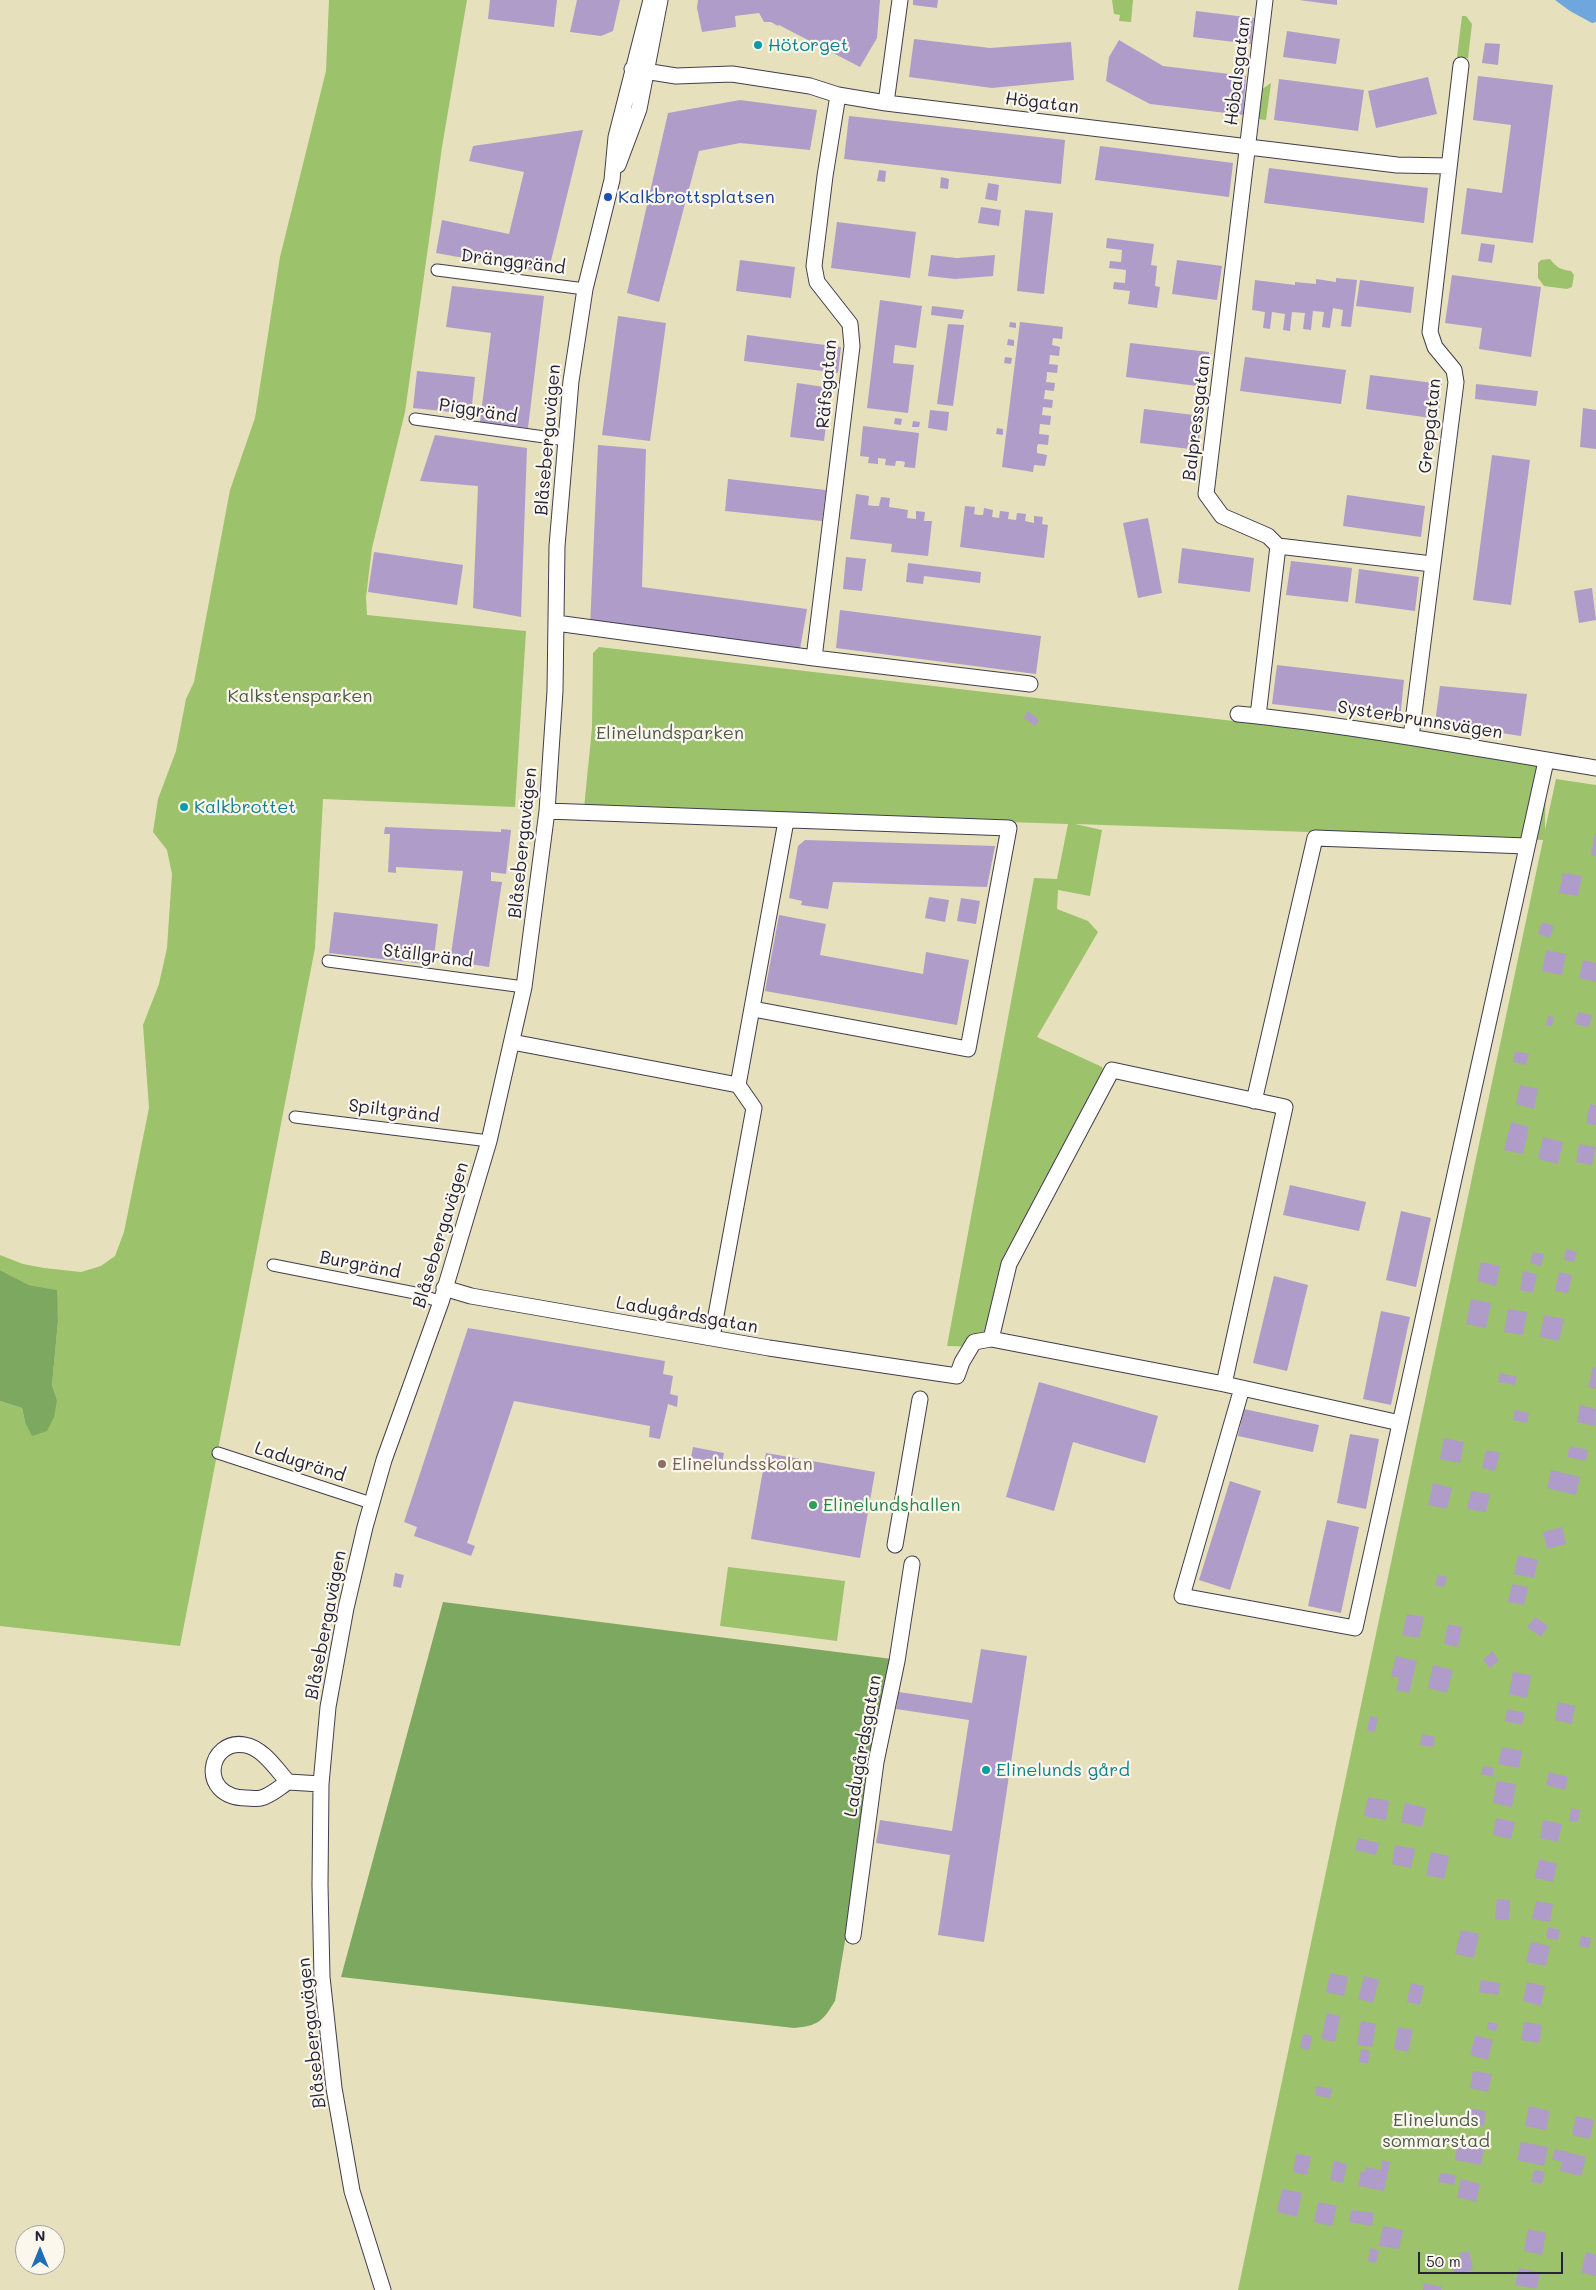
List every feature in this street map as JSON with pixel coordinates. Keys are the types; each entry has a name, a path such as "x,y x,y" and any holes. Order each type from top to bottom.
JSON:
{"street":[{"name":"Blåsebergavägen","path":"383,2290 352,2191 334,2088 322,1977 320,1886 321,1784 328,1707 346,1608 371,1504 402,1405 443,1295 489,1141 524,987 547,811 554,705 557,546 571,381 585,289 612,180 630,136 651,0"},
{"name":"Blåsebergavägen","path":"639,70 660,0"},
{"path":"886,103 900,0"},
{"name":"Höbalsgatan","path":"1248,146 1265,0"},
{"name":"Grepgatan","path":"1412,737 1456,382 1454,370 1435,347 1430,332 1461,65"},
{"name":"Högatan","path":"639,70 676,76 732,74 810,86 838,95 886,103 1396,165 1449,166"},
{"name":"Räfsgatan","path":"814,658 852,346 850,324 816,282 814,266 825,176 838,95"},
{"name":"Balpressgatan","path":"1248,146 1206,494 1222,516 1268,536 1278,546"},
{"name":"Dränggränd","path":"437,270 585,289"},
{"name":"Piggränd","path":"415,419 566,440"},
{"path":"1258,716 1278,546 1432,564"},
{"path":"556,624 1030,684"},
{"name":"Systerbrunnsvägen","path":"1238,714 1412,737 1596,768"},
{"path":"1242,1388 1182,1596 1355,1628 1546,761"},
{"path":"547,811 1009,828 968,1049 753,1009"},
{"path":"738,1085 786,821"},
{"path":"1254,1101 1315,838 1526,846"},
{"name":"Ställgränd","path":"328,962 524,987"},
{"path":"512,1042 738,1085 754,1108 712,1337"},
{"path":"1224,1384 1285,1107 1112,1070 1009,1264 991,1339 1224,1384 1400,1423"},
{"name":"Spiltgränd","path":"295,1117 489,1141"},
{"name":"Burgränd","path":"273,1265 416,1293 443,1295"},
{"name":"Ladugårdsgatan","path":"443,1295 470,1296 957,1376 962,1362 974,1342 991,1339"},
{"path":"895,1545 920,1400"},
{"name":"Ladugränd","path":"218,1453 371,1504"},
{"name":"Ladugårdsgatan","path":"853,1936 876,1762 897,1662 912,1564"},
{"path":"288,1782 263,1754 246,1744 230,1745 220,1752 214,1764 213,1780 221,1792 236,1798 262,1798 288,1782 321,1784"}],"green space":[{"name":"Kalkstensparken","path":"329,0 467,0 442,147 405,412 372,548 366,597 367,615 526,631 515,807 323,799 315,948 180,1646 0,1626 0,1401 22,1408 25,1422 57,1400 52,1385 58,1321 56,1290 29,1285 0,1270 0,1255 23,1264 81,1272 101,1266 115,1256 124,1232 149,1108 143,1025 159,984 167,948 172,874 167,850 153,832 158,799 176,751 186,699 194,682 230,490 255,418 280,257 326,71"},
{"path":"1112,0 1133,0 1131,22 1119,21 1120,15 1114,14"},
{"path":"1462,16 1466,16 1472,24 1468,58 1457,57"},
{"path":"1271,83 1266,120 1258,119 1261,90"},
{"path":"1550,259 1559,268 1571,271 1574,275 1572,287 1567,289 1544,286 1538,278 1538,263 1541,260"},
{"name":"Elinelunds sommarstad","path":"599,647 1525,755 1546,761 1545,830 1556,779 1596,785 1596,2290 1238,2290 1543,840 1075,824 1102,830 1090,896 1058,890 1057,909 1088,921 1098,932 1037,1037 1102,1067 1107,1084 1037,1198 985,1347 947,1346 1034,878 1057,879 1068,824 584,808 592,728 593,653"},
{"path":"0,1270 29,1285 57,1290 58,1321 52,1385 57,1400 54,1417 47,1431 32,1436 25,1422 22,1408 0,1401"},
{"path":"728,1567 845,1581 837,1641 720,1626"},
{"path":"443,1602 892,1659 835,2001 823,2018 809,2026 794,2028 341,1977"}],"water":[{"path":"1555,0 1596,0 1596,22 1592,23"}],"building":[{"path":"490,0 557,0 554,27 488,19"},
{"path":"577,0 620,0 613,31 601,36 570,32"},
{"path":"698,0 880,0 877,38 860,67 779,25 764,22 759,13 735,16 736,27 702,32 697,8"},
{"path":"913,0 938,0 937,8 913,5"},
{"path":"1299,0 1337,0 1337,5"},
{"path":"1196,11 1254,18 1251,44 1193,37"},
{"path":"1287,31 1340,39 1336,64 1283,57"},
{"path":"914,39 990,48 1071,42 1074,80 992,88 909,77"},
{"path":"1119,40 1163,66 1246,76 1243,115 1150,104 1106,81 1109,57"},
{"path":"1485,43 1500,44 1498,65 1482,63"},
{"path":"1478,76 1553,85 1533,243 1461,234 1467,188 1502,193 1511,125 1473,120"},
{"path":"1428,77 1437,114 1376,128 1368,91"},
{"path":"1279,79 1364,90 1358,131 1274,120"},
{"path":"740,100 817,110 810,150 740,143 699,151 659,302 627,293 668,113"},
{"path":"849,116 1065,140 1061,184 844,159"},
{"path":"583,130 548,273 436,253 442,220 509,234 524,172 469,161 473,146"},
{"path":"1100,146 1233,163 1229,197 1095,180"},
{"path":"1269,168 1428,188 1424,223 1264,203"},
{"path":"879,170 886,171 885,182 877,181"},
{"path":"941,177 949,179 948,189 940,188"},
{"path":"988,183 999,185 997,201 985,199"},
{"path":"981,207 1001,210 999,226 978,223"},
{"path":"1025,210 1053,213 1044,294 1017,291"},
{"path":"837,222 916,232 910,278 831,268"},
{"path":"1107,238 1154,244 1151,265 1157,266 1155,286 1160,287 1157,308 1128,304 1130,291 1113,289 1114,282 1125,283 1126,270 1109,268 1110,261 1121,262 1122,250 1106,248"},
{"path":"1481,243 1495,245 1492,263 1478,261"},
{"path":"931,255 957,258 995,255 993,276 955,279 928,276"},
{"path":"740,260 795,267 791,298 736,291"},
{"path":"1177,260 1222,266 1217,300 1172,294"},
{"path":"1452,275 1541,287 1531,357 1479,349 1482,328 1445,323"},
{"path":"1336,278 1357,280 1351,327 1341,326 1343,310 1333,308 1330,328 1322,327 1324,312 1313,311 1311,330 1303,329 1305,313 1292,312 1290,331 1283,330 1285,314 1272,312 1270,329 1263,328 1265,312 1252,310 1255,280 1295,285 1295,282 1316,284 1316,279 1336,282"},
{"path":"1360,280 1414,287 1411,313 1356,306"},
{"path":"452,286 544,296 528,428 480,422 491,333 446,327"},
{"path":"880,300 922,306 916,348 895,345 893,363 914,365 908,413 867,408"},
{"path":"932,306 964,310 962,319 931,315"},
{"path":"618,316 666,323 650,441 602,435"},
{"path":"1010,322 1016,323 1016,328 1009,327"},
{"path":"1020,322 1063,327 1062,339 1053,338 1052,345 1060,347 1059,356 1050,355 1049,364 1058,365 1057,373 1047,372 1046,382 1055,383 1054,391 1045,390 1044,399 1053,400 1052,408 1043,407 1042,415 1051,416 1050,425 1040,424 1039,434 1049,435 1048,445 1038,444 1037,447 1037,453 1047,455 1045,466 1034,465 1033,472 1002,467"},
{"path":"948,324 964,325 953,406 937,404"},
{"path":"747,335 841,347 838,373 744,361"},
{"path":"1008,339 1014,340 1014,346 1007,345"},
{"path":"1130,343 1209,352 1205,387 1126,377"},
{"path":"1005,357 1012,358 1011,364 1004,363"},
{"path":"1245,357 1346,370 1341,404 1240,391"},
{"path":"417,371 475,377 471,414 413,408"},
{"path":"1370,375 1442,384 1438,419 1366,409"},
{"path":"797,383 831,388 824,441 790,437"},
{"path":"1476,384 1538,391 1536,406 1475,399"},
{"path":"1583,408 1596,410 1596,449 1580,447"},
{"path":"1144,409 1202,416 1198,450 1140,443"},
{"path":"930,410 949,412 947,431 928,428"},
{"path":"895,418 902,419 901,425 894,424"},
{"path":"913,421 920,422 919,427 912,427"},
{"path":"863,426 919,433 915,468 904,467 905,462 901,461 896,461 895,466 885,465 886,459 878,458 878,464 868,463 869,457 860,456"},
{"path":"997,428 1003,429 1003,435 996,434"},
{"path":"435,435 527,448 521,617 473,608 478,486 420,481"},
{"path":"598,445 646,449 642,587 807,609 799,655 590,627"},
{"path":"1492,455 1530,460 1511,605 1473,600"},
{"path":"728,479 826,490 822,521 725,511"},
{"path":"856,494 869,496 868,505 874,506 879,506 881,497 890,498 889,507 908,510 907,518 916,519 916,511 925,512 924,521 932,521 928,556 891,552 892,544 850,539"},
{"path":"1347,495 1425,506 1421,537 1343,526"},
{"path":"965,506 975,507 974,514 978,515 983,515 984,508 993,510 992,517 999,518 1000,511 1009,512 1008,519 1016,520 1017,513 1026,514 1025,521 1034,523 1034,516 1043,517 1042,524 1048,525 1044,558 960,547"},
{"path":"1148,518 1162,593 1138,598 1123,523"},
{"path":"1182,548 1254,558 1250,592 1178,583"},
{"path":"374,552 463,565 457,605 368,592"},
{"path":"846,557 866,559 862,591 843,589"},
{"path":"1291,561 1352,568 1348,602 1286,595"},
{"path":"908,563 981,572 980,583 924,576 923,584 906,582"},
{"path":"1359,569 1419,577 1415,611 1355,603"},
{"path":"1592,588 1596,620 1579,623 1574,591"},
{"path":"840,610 1041,636 1036,674 836,648"},
{"path":"1277,665 1404,680 1400,719 1272,704"},
{"path":"1440,686 1527,694 1521,736 1435,723"},
{"path":"1028,711 1039,720 1035,726 1024,718"},
{"path":"385,827 501,832 501,829 511,830 506,874 491,872 491,881 502,882 489,967 450,961 463,871 396,867 396,873 388,872 390,834 384,834"},
{"path":"1596,833 1596,856 1591,855"},
{"path":"805,840 995,846 987,887 833,882 828,909 801,905 802,901 789,898 798,846"},
{"path":"1563,873 1582,876 1578,896 1559,893"},
{"path":"929,897 949,900 945,922 925,918"},
{"path":"961,898 980,901 976,924 957,921"},
{"path":"334,912 438,924 433,965 329,953"},
{"path":"779,915 826,924 820,955 923,974 926,952 969,960 957,1025 765,991"},
{"path":"1542,922 1554,926 1550,938 1538,934"},
{"path":"1546,950 1566,954 1562,975 1542,971"},
{"path":"1583,960 1596,963 1596,982 1579,978"},
{"path":"1578,1012 1592,1015 1589,1027 1575,1024"},
{"path":"1548,1016 1554,1017 1552,1026 1546,1025"},
{"path":"1515,1051 1529,1054 1526,1065 1513,1062"},
{"path":"1520,1085 1538,1089 1534,1109 1516,1104"},
{"path":"1590,1104 1596,1105 1596,1125 1586,1123"},
{"path":"1511,1122 1529,1127 1523,1154 1504,1150"},
{"path":"1543,1137 1563,1142 1558,1164 1538,1159"},
{"path":"1579,1144 1596,1147 1592,1165 1576,1162"},
{"path":"1290,1185 1366,1202 1359,1231 1283,1215"},
{"path":"1401,1211 1431,1218 1416,1287 1386,1280"},
{"path":"1566,1249 1577,1252 1574,1262 1564,1260"},
{"path":"1533,1252 1544,1254 1541,1266 1530,1263"},
{"path":"1481,1262 1500,1266 1496,1286 1477,1281"},
{"path":"1523,1271 1537,1274 1533,1293 1520,1290"},
{"path":"1559,1272 1572,1275 1568,1293 1555,1291"},
{"path":"1274,1276 1308,1285 1287,1371 1253,1363"},
{"path":"1471,1299 1491,1303 1486,1328 1466,1324"},
{"path":"1508,1309 1527,1312 1523,1335 1504,1332"},
{"path":"1381,1311 1410,1317 1391,1405 1363,1399"},
{"path":"1544,1315 1564,1319 1559,1341 1540,1337"},
{"path":"468,1328 665,1361 663,1374 673,1376 670,1394 678,1396 677,1407 668,1404 660,1439 649,1437 650,1426 514,1401 467,1543 475,1546 471,1556 414,1536 417,1527 404,1522"},
{"path":"1593,1367 1596,1368 1596,1389 1588,1387"},
{"path":"1500,1373 1517,1377 1515,1385 1498,1382"},
{"path":"1039,1382 1158,1416 1145,1463 1073,1442 1054,1511 1006,1497"},
{"path":"1580,1405 1596,1409 1595,1426 1577,1422"},
{"path":"1244,1409 1319,1425 1313,1452 1238,1436"},
{"path":"1515,1410 1529,1413 1527,1423 1513,1420"},
{"path":"1350,1434 1379,1439 1366,1509 1337,1503"},
{"path":"1444,1438 1464,1442 1460,1463 1440,1459"},
{"path":"1570,1446 1588,1450 1586,1461 1567,1457"},
{"path":"693,1447 724,1453 722,1463 691,1458"},
{"path":"1486,1450 1500,1453 1495,1471 1482,1468"},
{"name":"Elinelundshallen","path":"766,1453 875,1472 860,1558 751,1539"},
{"path":"1551,1470 1580,1477 1576,1495 1547,1488"},
{"path":"1230,1481 1261,1491 1230,1590 1199,1580"},
{"path":"1433,1483 1452,1488 1447,1509 1428,1505"},
{"path":"1471,1491 1490,1494 1486,1512 1467,1509"},
{"path":"1327,1520 1359,1527 1341,1613 1308,1606"},
{"path":"1562,1527 1566,1544 1547,1549 1543,1532"},
{"path":"1518,1555 1538,1560 1534,1578 1514,1574"},
{"path":"395,1573 404,1575 401,1588 393,1586"},
{"path":"1438,1575 1447,1577 1444,1587 1435,1585"},
{"path":"1512,1584 1528,1587 1524,1605 1508,1602"},
{"path":"1407,1614 1424,1617 1419,1638 1402,1635"},
{"path":"1535,1617 1548,1626 1541,1637 1527,1627"},
{"path":"1448,1624 1462,1627 1458,1647 1444,1644"},
{"name":"Elinelunds gård","path":"981,1649 1027,1656 984,1942 938,1935 950,1855 876,1843 880,1820 952,1831 969,1720 896,1709 899,1692 972,1703"},
{"path":"1492,1651 1499,1660 1490,1668 1483,1660"},
{"path":"1396,1656 1417,1661 1409,1693 1396,1690 1399,1678 1391,1676"},
{"path":"1433,1665 1453,1670 1447,1693 1428,1688"},
{"path":"1513,1672 1531,1675 1527,1698 1509,1694"},
{"path":"1558,1702 1575,1706 1572,1724 1555,1720"},
{"path":"1507,1709 1525,1713 1522,1725 1505,1721"},
{"path":"1370,1716 1378,1718 1375,1732 1367,1730"},
{"path":"1422,1734 1435,1737 1433,1747 1420,1745"},
{"path":"1502,1747 1522,1751 1519,1768 1498,1764"},
{"path":"1483,1766 1494,1768 1493,1777 1481,1774"},
{"path":"1549,1772 1568,1777 1565,1790 1546,1785"},
{"path":"1497,1781 1516,1784 1512,1807 1493,1803"},
{"path":"1368,1797 1389,1801 1386,1820 1364,1816"},
{"path":"1405,1803 1426,1808 1422,1827 1401,1822"},
{"path":"1571,1808 1580,1810 1578,1822 1569,1821"},
{"path":"1496,1818 1515,1822 1511,1839 1493,1835"},
{"path":"1543,1820 1562,1824 1558,1842 1540,1838"},
{"path":"1358,1838 1379,1843 1376,1855 1355,1850"},
{"path":"1395,1845 1415,1849 1411,1868 1392,1864"},
{"path":"1431,1852 1449,1856 1444,1879 1426,1875"},
{"path":"1539,1859 1557,1864 1553,1882 1535,1878"},
{"path":"1497,1899 1510,1900 1509,1920 1495,1919"},
{"path":"1536,1901 1553,1904 1550,1922 1532,1919"},
{"path":"1548,1927 1560,1930 1558,1940 1546,1938"},
{"path":"1461,1930 1479,1934 1474,1958 1455,1954"},
{"path":"1581,1936 1591,1938 1589,1948 1579,1946"},
{"path":"1531,1942 1550,1946 1546,1966 1526,1962"},
{"path":"1330,1973 1348,1977 1344,1996 1326,1992"},
{"path":"1364,1976 1379,1980 1373,2003 1358,1999"},
{"path":"1481,1980 1500,1983 1498,1995 1479,1992"},
{"path":"1527,1982 1545,1986 1541,2006 1523,2001"},
{"path":"1411,1983 1424,1986 1420,2005 1407,2002"},
{"path":"1327,2013 1340,2016 1335,2042 1321,2039"},
{"path":"1361,2021 1376,2024 1372,2047 1357,2045"},
{"path":"1488,2022 1498,2024 1496,2031 1487,2029"},
{"path":"1524,2022 1542,2025 1539,2043 1521,2040"},
{"path":"1398,2027 1413,2030 1408,2052 1394,2049"},
{"path":"1303,2034 1312,2036 1309,2050 1300,2048"},
{"path":"1475,2035 1493,2040 1488,2060 1470,2055"},
{"path":"1361,2049 1370,2051 1368,2064 1359,2062"},
{"path":"1473,2071 1492,2074 1488,2092 1470,2088"},
{"path":"1316,2086 1332,2089 1330,2098 1315,2095"},
{"path":"1529,2106 1550,2111 1546,2130 1525,2126"},
{"path":"1468,2108 1486,2111 1484,2126 1465,2123"},
{"path":"1576,2116 1594,2120 1590,2139 1572,2135"},
{"path":"1458,2142 1484,2148 1481,2165 1455,2160"},
{"path":"1521,2142 1548,2147 1544,2166 1517,2160"},
{"path":"1555,2149 1586,2157 1581,2176 1560,2171 1562,2162 1552,2159"},
{"path":"1296,2154 1311,2156 1307,2175 1293,2172"},
{"path":"1382,2160 1390,2162 1384,2191 1358,2186 1361,2171 1365,2172 1366,2167 1381,2170"},
{"path":"1334,2161 1347,2164 1343,2183 1330,2180"},
{"path":"1534,2170 1545,2172 1542,2184 1531,2182"},
{"path":"1440,2173 1456,2175 1454,2185 1438,2182"},
{"path":"1461,2179 1480,2184 1476,2202 1457,2197"},
{"path":"1282,2189 1302,2193 1297,2217 1277,2212"},
{"path":"1318,2202 1337,2206 1332,2226 1314,2222"},
{"path":"1351,2210 1374,2213 1372,2226 1349,2222"},
{"path":"1383,2226 1403,2230 1399,2249 1379,2246"},
{"path":"1528,2229 1546,2233 1542,2255 1524,2251"},
{"path":"1370,2248 1379,2250 1376,2263 1368,2261"},
{"path":"1469,2251 1473,2270 1454,2274 1451,2262 1461,2260 1459,2253"},
{"path":"1586,2252 1596,2255 1596,2276 1581,2273"},
{"path":"1519,2268 1540,2272 1537,2289 1515,2285"},
{"path":"1424,2283 1442,2287 1441,2290 1423,2290"}],"place":[{"name":"Hötorget","path":"758,45"},
{"name":"Kalkbrottsplatsen","path":"608,197"},
{"name":"Kalkbrottet","path":"184,807"},
{"name":"Elinelundsskolan","path":"662,1464"},
{"name":"Elinelundshallen","path":"813,1505"},
{"name":"Elinelunds gård","path":"986,1770"}],"park label":[{"name":"Elinelundsparken","path":"670,733"}]}
